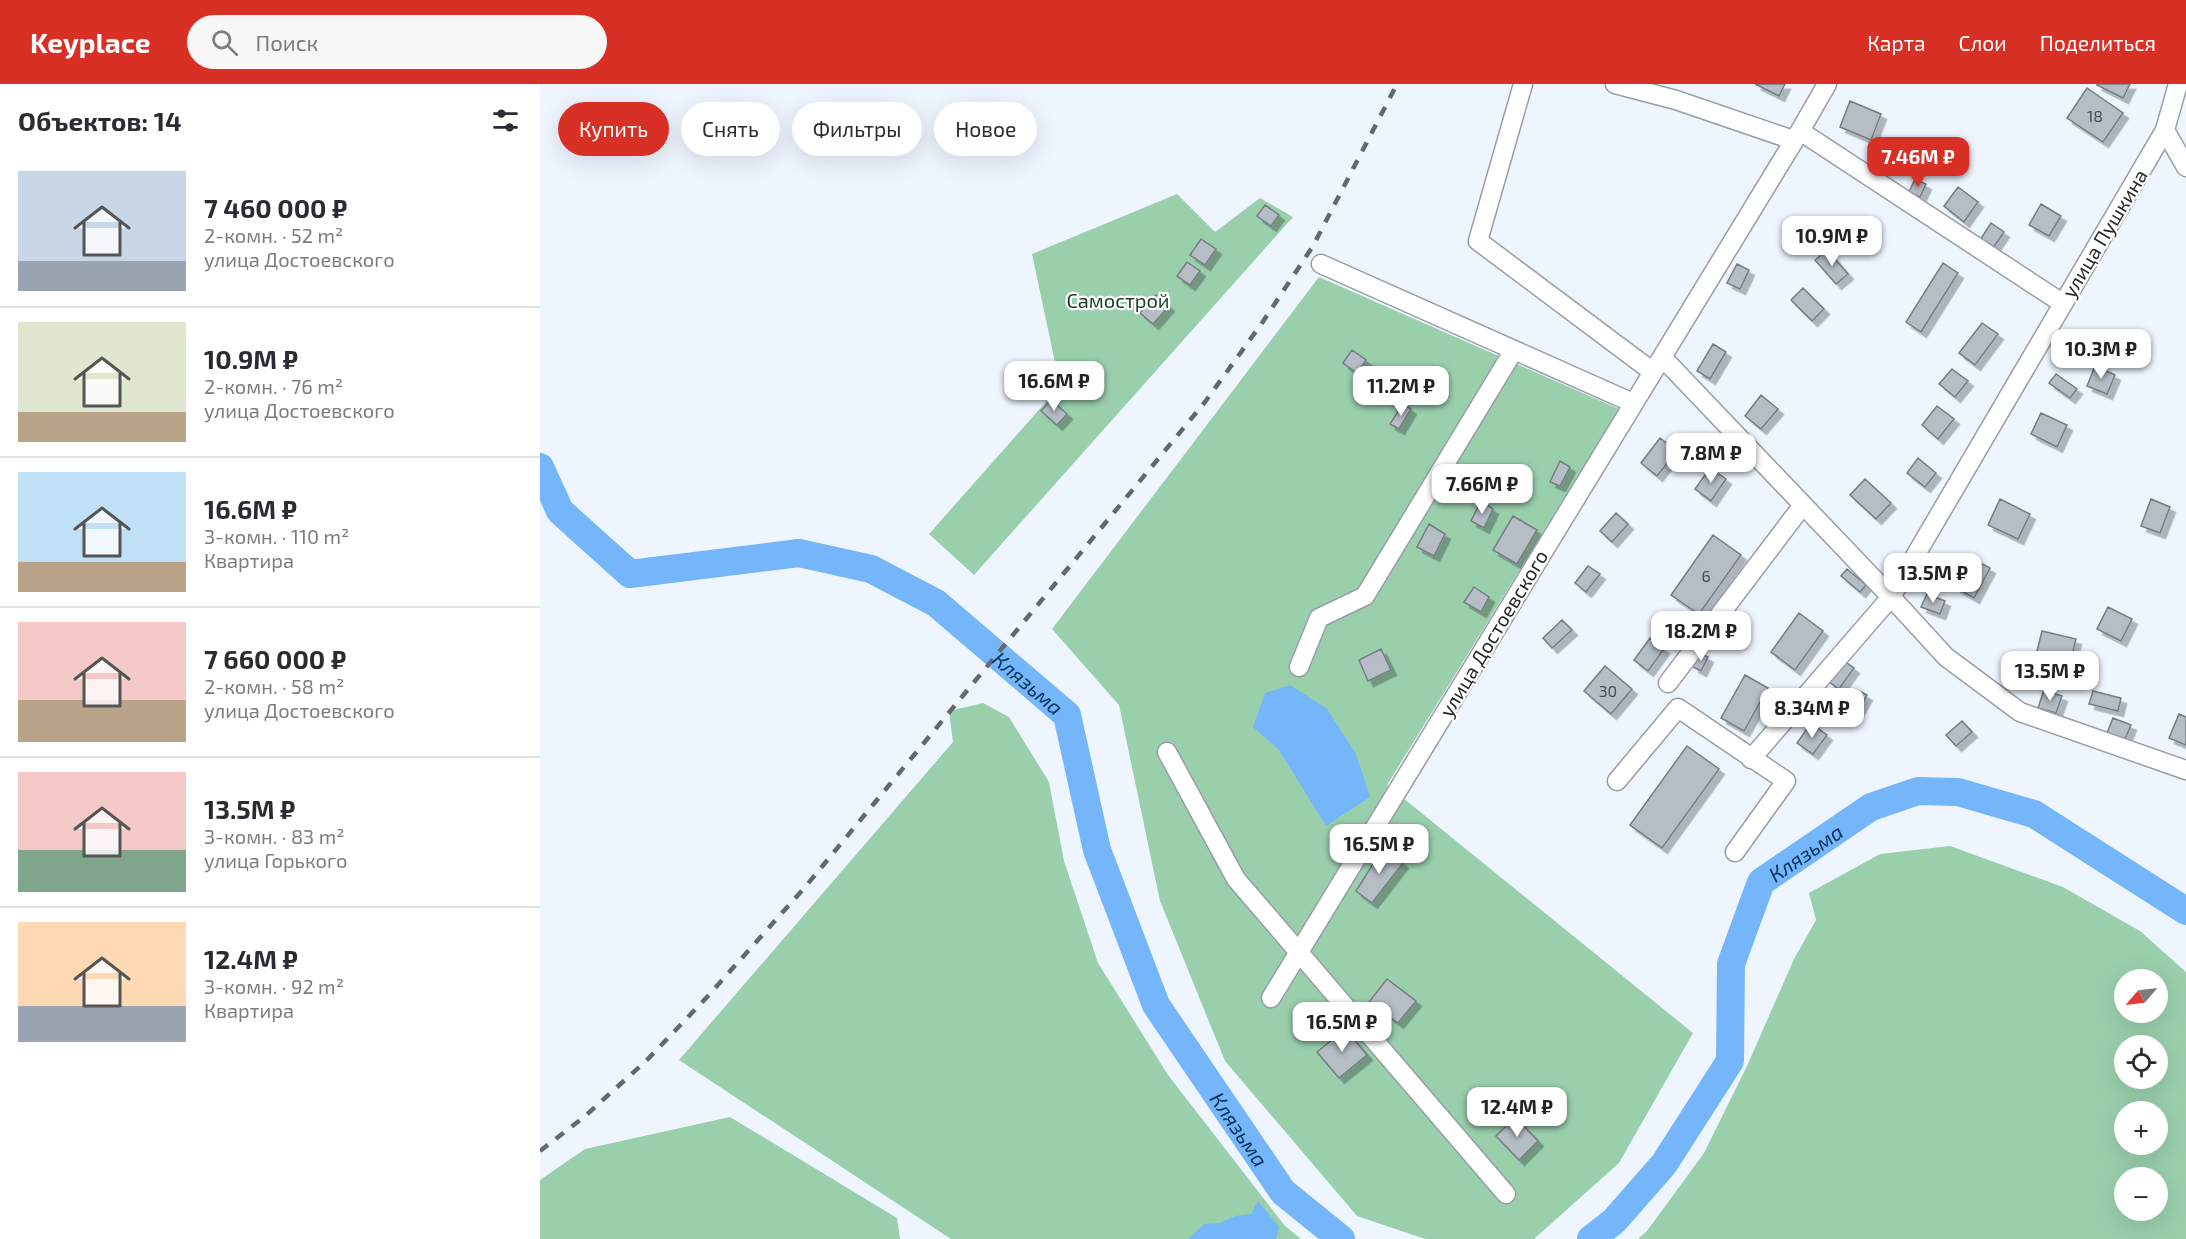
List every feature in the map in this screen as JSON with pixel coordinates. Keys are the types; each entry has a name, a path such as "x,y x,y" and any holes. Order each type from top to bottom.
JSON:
{"street":[{"path":"1523,84 1478,241 1657,364 1803,505 1946,657 2020,712 2186,770"},
{"path":"1615,84 1679,92 1797,135 2062,303"},
{"name":"улица Достоевского","path":"1271,998 1827,84"},
{"name":"улица Пушкина","path":"1751,759 1891,597 2165,130 2178,84"},
{"path":"2165,130 2186,167"},
{"path":"1321,264 1633,403"},
{"path":"1299,667 1318,618 1365,596 1514,350"},
{"path":"1668,683 1803,505"},
{"path":"1617,781 1678,708 1786,781 1735,852"},
{"path":"1167,752 1236,879 1506,1194"}],"green space":[{"name":"Самострой","path":"1177,194 1215,232 1260,198 1293,217 974,575 929,534 1060,386 1032,254"},
{"path":"1319,277 1619,409 1387,785 1693,1033 1619,1163 1534,1239 1425,1239 1357,1216 1225,1061 1160,901 1119,705 1052,629"},
{"path":"983,703 1009,717 1049,782 1064,861 1098,963 1168,1075 1285,1226 1301,1239 951,1239 679,1060 953,742 949,711"},
{"path":"1950,846 2063,887 2140,931 2186,972 2186,1239 1638,1239 1647,1231 1704,1153 1747,1066 1794,959 1816,920 1809,893 1880,854"},
{"path":"730,1117 897,1218 900,1239 540,1239 540,1180 585,1149"}],"water":[{"path":"1290,685 1327,709 1356,754 1370,797 1326,826 1279,750 1253,727 1265,693"},
{"path":"1258,1201 1279,1227 1276,1239 1188,1239 1204,1224 1220,1223 1235,1216 1251,1214"}],"building":[{"path":"1755,84 1785,84 1779,96"},
{"path":"2097,84 2130,84 2123,98"},
{"path":"2087,88 2123,113 2103,142 2067,118"},
{"path":"1850,101 1881,114 1871,140 1840,127"},
{"path":"1915,179 1926,184 1920,197 1909,192"},
{"path":"1958,187 1978,202 1964,222 1944,206"},
{"path":"2041,204 2061,216 2049,236 2029,225"},
{"path":"1265,205 1279,215 1271,226 1257,216"},
{"path":"1991,223 2004,232 1993,248 1980,240"},
{"path":"1201,239 1216,249 1205,265 1190,255"},
{"path":"1827,250 1848,274 1836,284 1815,260"},
{"path":"1187,262 1200,271 1190,285 1177,276"},
{"path":"1943,263 1958,273 1921,332 1906,322"},
{"path":"1737,264 1749,270 1740,289 1727,283"},
{"path":"1803,288 1824,309 1812,321 1791,300"},
{"path":"1156,295 1169,306 1153,324 1140,313"},
{"path":"1982,323 1998,334 1975,365 1959,353"},
{"path":"1713,344 1726,352 1710,379 1697,371"},
{"path":"1352,350 1366,360 1357,373 1343,363"},
{"path":"2095,366 2115,375 2107,394 2087,386"},
{"path":"1952,369 1968,381 1955,397 1939,384"},
{"path":"2056,374 2077,389 2070,398 2049,383"},
{"path":"1761,395 1778,409 1761,429 1745,416"},
{"path":"1051,400 1067,414 1057,425 1041,411"},
{"path":"1403,404 1411,409 1399,429 1390,424"},
{"path":"1937,406 1954,419 1938,439 1922,425"},
{"path":"2041,413 2067,425 2057,447 2031,434"},
{"path":"1660,438 1677,451 1657,476 1641,463"},
{"path":"1918,458 1936,473 1925,487 1907,473"},
{"path":"1560,461 1570,467 1560,486 1550,482"},
{"path":"1710,468 1726,479 1711,501 1695,489"},
{"path":"1865,479 1891,503 1876,519 1850,495"},
{"path":"2000,499 2030,514 2018,539 1988,525"},
{"path":"2151,499 2170,507 2160,533 2141,526"},
{"path":"1481,501 1493,509 1484,528 1471,521"},
{"path":"1616,513 1628,524 1612,542 1600,531"},
{"path":"1513,516 1537,530 1517,564 1493,550"},
{"path":"1429,524 1445,534 1434,556 1417,547"},
{"path":"1713,535 1741,555 1699,614 1671,595"},
{"path":"1971,558 1990,568 1974,598 1955,587"},
{"path":"1588,566 1600,574 1586,592 1575,583"},
{"path":"1847,569 1866,585 1860,592 1841,576"},
{"path":"1474,587 1489,597 1481,612 1464,602"},
{"path":"1927,594 1945,601 1940,614 1921,607"},
{"path":"2108,607 2132,619 2121,641 2097,629"},
{"path":"1799,613 1823,631 1795,670 1771,652"},
{"path":"1562,620 1572,630 1552,648 1543,638"},
{"path":"2042,631 2076,639 2069,667 2035,659"},
{"path":"1650,638 1664,649 1648,671 1634,660"},
{"path":"1381,649 1391,670 1368,681 1359,660"},
{"path":"1700,653 1708,657 1701,671 1693,667"},
{"path":"1844,661 1854,668 1839,689 1829,682"},
{"path":"1605,666 1632,689 1611,714 1584,691"},
{"path":"1745,675 1768,688 1744,731 1721,718"},
{"path":"1855,689 1867,695 1858,711 1847,704"},
{"path":"2044,690 2062,696 2056,713 2038,708"},
{"path":"2093,691 2121,698 2118,711 2089,704"},
{"path":"2179,714 2186,717 2186,745 2169,738"},
{"path":"2113,718 2131,725 2125,739 2107,733"},
{"path":"1962,721 1972,732 1956,746 1946,735"},
{"path":"1811,723 1827,735 1813,754 1797,743"},
{"path":"1687,746 1719,769 1662,848 1630,825"},
{"path":"1383,848 1403,863 1372,903 1356,891"},
{"path":"1387,979 1416,1001 1398,1023 1369,1002"},
{"path":"1345,1029 1367,1055 1339,1078 1317,1052"},
{"path":"1515,1117 1538,1141 1519,1160 1496,1136"}],"waterway":[{"name":"Клязьма","path":"540,467 560,511 630,574 799,553 871,569 936,603 1067,715 1097,850 1156,1005 1283,1192 1341,1239"},
{"name":"Клязьма","path":"1591,1239 1614,1221 1664,1164 1730,1061 1731,964 1761,882 1871,807 1918,791 1958,792 2034,814 2186,911"}],"railway":[{"path":"540,1151 584,1117 647,1060 708,996 806,886 1205,402 1262,323 1313,246 1397,84"}]}
